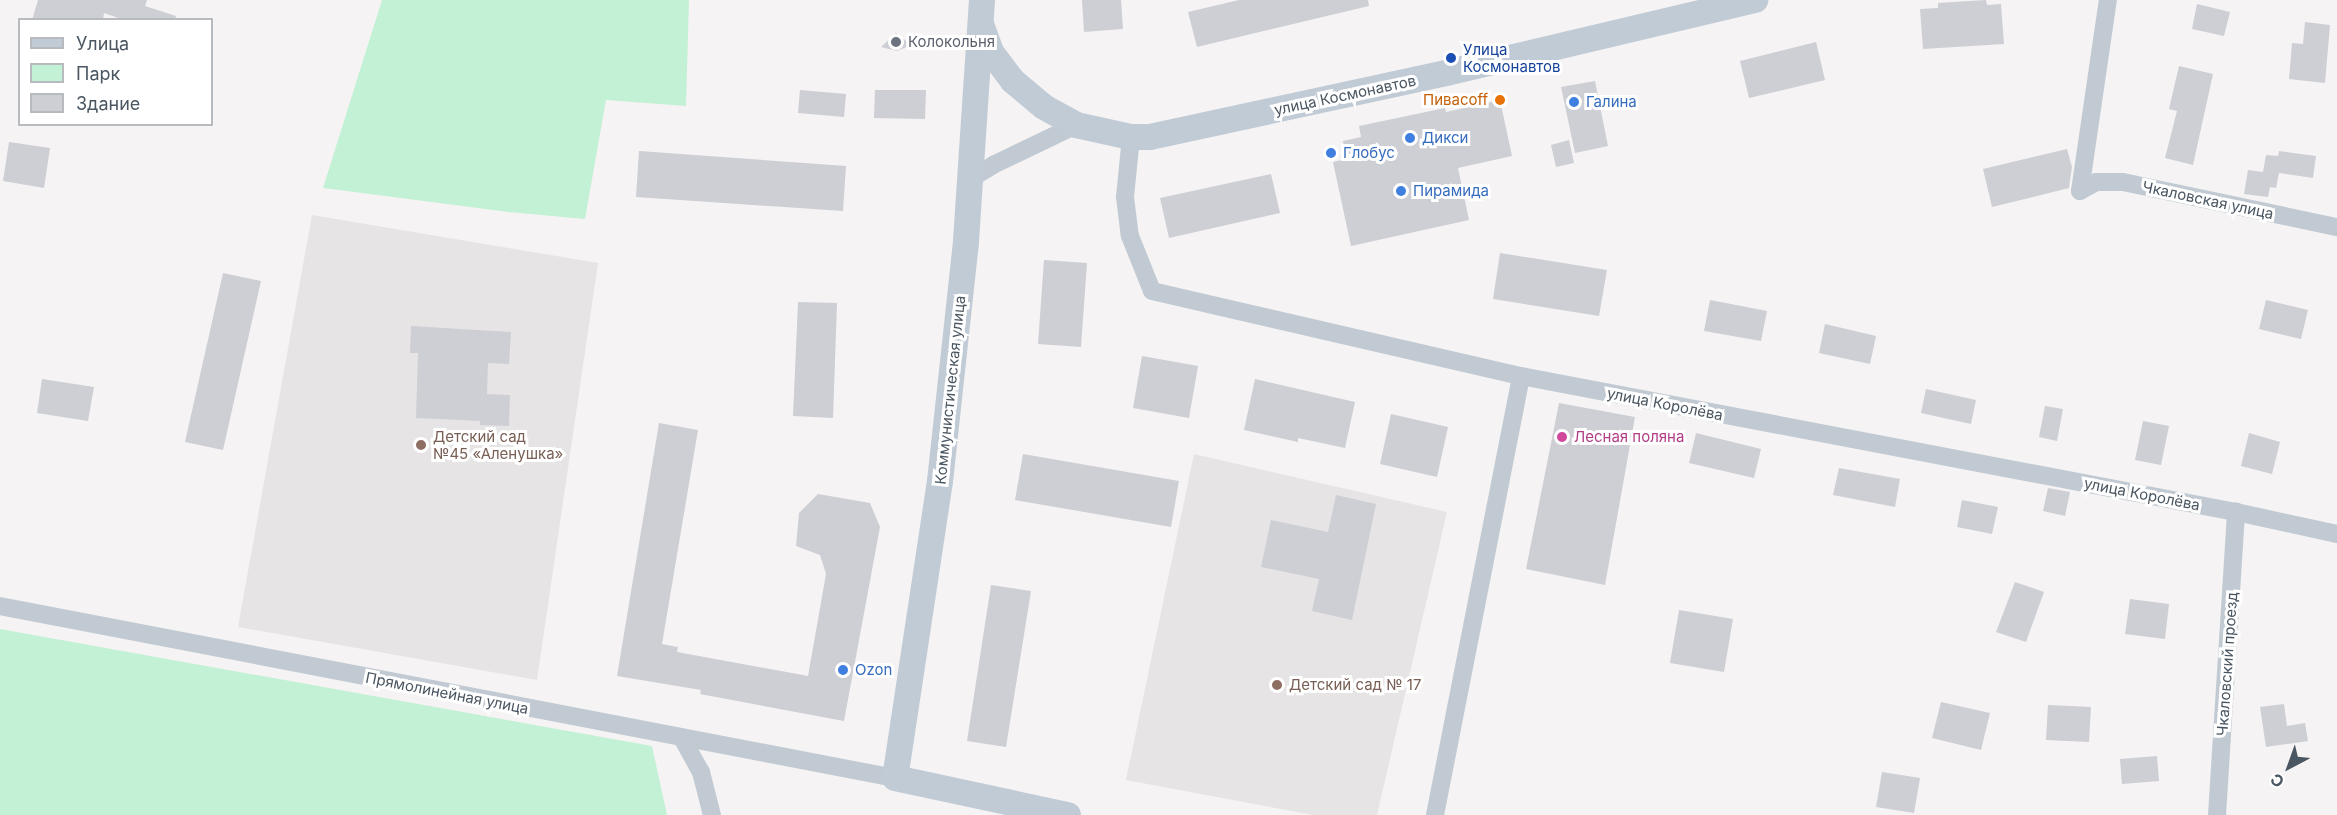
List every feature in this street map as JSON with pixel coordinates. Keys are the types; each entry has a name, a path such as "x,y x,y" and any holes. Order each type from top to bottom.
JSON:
{"street":[{"name":"улица Космонавтов","path":"981,11 991,52 1013,81 1044,107 1076,125 1131,136 1160,135 1215,124 1755,0"},
{"name":"Чкаловская улица","path":"2108,0 2080,191 2096,182 2123,182 2337,227"},
{"name":"Коммунистическая улица","path":"895,778 940,481 966,242 981,11"},
{"path":"970,179 993,165 1076,125"},
{"name":"улица Королёва","path":"1131,136 1125,198 1130,236 1152,291 1521,376 2236,512 2337,534"},
{"path":"1435,815 1521,376"},
{"name":"Чкаловский проезд","path":"2217,815 2236,512"},
{"name":"Прямолинейная улица","path":"0,606 895,778"},
{"path":"682,738 701,772 712,815"},
{"path":"895,778 1068,815"}],"shaded area":[{"name":"Детский сад №45 «Аленушка»","path":"312,215 598,263 537,680 238,627"},
{"name":"Детский сад № 17","path":"1194,454 1447,512 1377,815 1313,815 1126,780"}],"green space":[{"path":"382,0 689,0 686,106 606,100 585,219 509,212 323,188"},
{"path":"0,629 652,746 667,815 0,815"}],"building":[{"path":"38,0 147,0 145,6 176,16 176,18 118,18 104,13 103,18 33,18"},
{"path":"1082,0 1121,0 1123,29 1084,32"},
{"path":"1239,0 1368,0 1369,6 1197,47 1188,12"},
{"path":"1986,0 1987,5 2001,4 2004,44 1923,49 1920,9 1938,8 1938,3"},
{"path":"2197,4 2230,12 2224,36 2192,29"},
{"path":"2305,22 2330,25 2325,83 2289,79 2292,43 2303,44"},
{"path":"896,33 911,45 897,51 881,47"},
{"path":"1816,42 1825,80 1749,98 1740,61"},
{"path":"2179,66 2213,74 2193,165 2165,158 2177,111 2169,109"},
{"path":"1595,81 1608,146 1575,153 1561,87"},
{"path":"800,90 846,94 844,117 798,113"},
{"path":"875,90 926,90 925,119 874,118"},
{"name":"Пирамида","path":"1500,100 1512,156 1458,168 1469,220 1351,246 1333,162 1346,159 1343,141 1361,137 1359,126 1445,108 1446,112"},
{"path":"1569,140 1574,163 1556,167 1551,145"},
{"path":"9,142 50,148 44,188 3,181"},
{"path":"2067,149 2072,167 2069,188 1992,207 1983,169"},
{"path":"639,151 846,166 843,211 636,197"},
{"path":"2279,151 2316,156 2313,178 2279,173 2276,188 2270,187 2268,197 2244,194 2248,170 2263,172 2266,155 2278,156"},
{"path":"1271,174 1280,213 1169,238 1160,198"},
{"path":"1500,253 1607,270 1599,316 1493,299"},
{"path":"1044,260 1087,263 1081,347 1038,344"},
{"path":"223,273 261,281 223,450 185,442"},
{"path":"1710,300 1767,311 1761,341 1704,331"},
{"path":"2266,300 2308,310 2301,339 2259,329"},
{"path":"798,302 837,303 833,418 793,416"},
{"path":"1825,324 1876,336 1870,364 1819,353"},
{"path":"411,326 511,332 509,364 488,363 487,394 510,395 509,426 480,425 480,421 416,418 418,353 410,353"},
{"path":"1142,356 1198,366 1189,418 1133,408"},
{"path":"42,379 94,387 88,421 37,413"},
{"path":"1255,379 1355,402 1345,448 1298,438 1298,442 1244,430"},
{"path":"1926,389 1976,400 1971,424 1921,413"},
{"path":"1559,403 1635,417 1605,585 1526,569"},
{"path":"2045,406 2063,409 2057,441 2039,437"},
{"path":"1391,414 1448,427 1437,477 1380,464"},
{"path":"2143,421 2169,426 2161,465 2135,460"},
{"path":"659,423 698,430 662,644 678,647 677,652 808,676 826,574 820,555 796,546 799,513 818,494 870,503 880,527 844,721 700,694 701,690 617,676"},
{"path":"1696,433 1761,449 1754,478 1689,463"},
{"path":"2249,433 2280,442 2272,474 2241,466"},
{"path":"1023,454 1179,481 1171,527 1015,500"},
{"path":"1839,468 1900,479 1895,507 1833,495"},
{"path":"2048,488 2070,492 2065,516 2043,511"},
{"path":"1336,495 1376,504 1352,620 1312,611 1319,579 1261,567 1271,520 1328,532"},
{"path":"1962,500 1998,507 1992,534 1957,527"},
{"path":"2015,582 2044,592 2026,642 1996,632"},
{"path":"991,585 1031,591 1006,747 967,741"},
{"path":"2130,599 2169,604 2165,639 2125,634"},
{"path":"1679,610 1733,619 1724,672 1670,663"},
{"path":"1941,702 1990,713 1981,750 1932,738"},
{"path":"2284,704 2287,726 2305,723 2308,741 2266,747 2260,707"},
{"path":"2048,705 2091,707 2089,742 2046,740"},
{"path":"2157,756 2159,781 2122,784 2120,759"},
{"path":"1882,772 1920,778 1914,813 1876,807"}],"place":[{"name":"Колокольня","path":"896,42"},
{"name":"Улица Космонавтов","path":"1451,58"},
{"name":"Пивасоff","path":"1500,100"},
{"name":"Галина","path":"1574,102"},
{"name":"Дикси","path":"1410,138"},
{"name":"Глобус","path":"1331,153"},
{"name":"Пирамида","path":"1401,191"},
{"name":"Лесная поляна","path":"1562,437"},
{"name":"Детский сад №45 «Аленушка»","path":"421,445"},
{"name":"Ozon","path":"843,670"},
{"name":"Детский сад № 17","path":"1277,685"}]}
